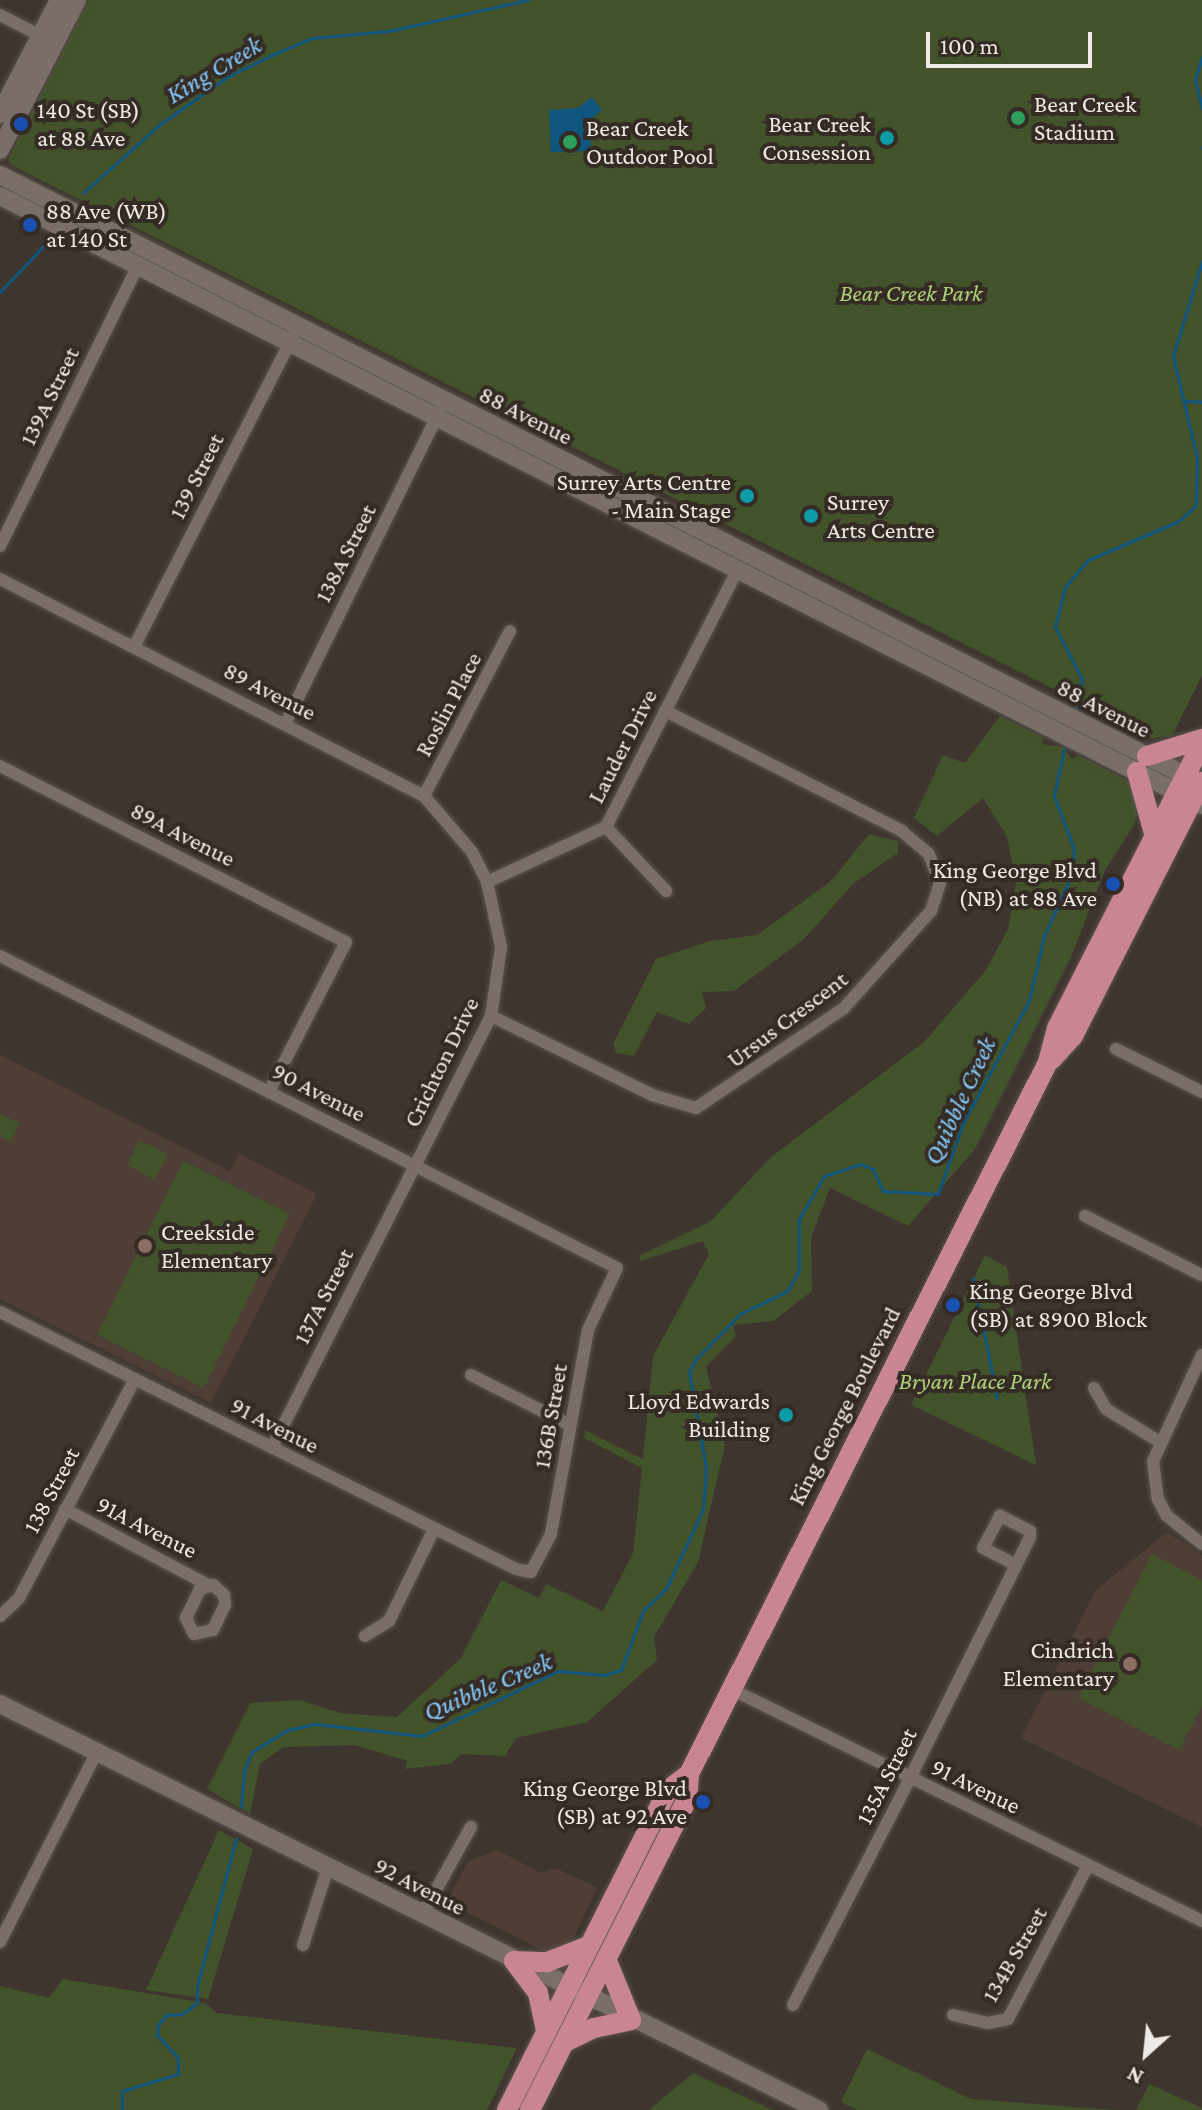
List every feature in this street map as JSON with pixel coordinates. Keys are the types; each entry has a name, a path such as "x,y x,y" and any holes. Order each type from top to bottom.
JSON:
{"main road":[{"path":"0,150 48,40 59,0"},
{"path":"0,114 77,0"},
{"name":"88 Avenue","path":"0,175 294,334 442,409 761,561 1070,728"},
{"name":"88 Avenue","path":"0,196 138,266 294,334"},
{"name":"88 Avenue","path":"442,409 738,569 1195,789"},
{"path":"738,569 761,561"},
{"path":"1155,837 1142,764 1202,741"},
{"name":"King George Boulevard","path":"1048,1062 1073,1036 1195,789 1202,741"},
{"name":"King George Boulevard","path":"530,2110 687,1799 689,1774 731,1689 1048,1062 1057,1028 1155,837 1195,789"},
{"name":"92 Avenue","path":"0,1704 631,2020 819,2110"},
{"name":"King George Boulevard","path":"507,2110 668,1790 689,1774"},
{"path":"514,1961 547,1962 589,1946"},
{"path":"514,1961 538,1993 546,2031"},
{"path":"565,2042 594,2028 631,2020 607,1961"}],"street":[{"path":"0,15 48,40"},
{"name":"139A Street","path":"0,546 138,266"},
{"name":"139 Street","path":"134,647 294,334"},
{"name":"138A Street","path":"285,724 442,409"},
{"name":"Lauder Drive","path":"487,882 606,827 738,569"},
{"name":"89 Avenue","path":"0,579 424,796 472,852 487,882"},
{"name":"Roslin Place","path":"424,796 510,631"},
{"name":"Ursus Crescent","path":"491,1016 652,1095 696,1108 715,1100 843,1009 931,911 940,883 929,854 902,831 665,711"},
{"name":"89A Avenue","path":"0,766 346,942 269,1092"},
{"path":"606,827 666,891"},
{"name":"Crichton Drive","path":"414,1165 491,1016 501,947 487,882"},
{"name":"90 Avenue","path":"0,956 617,1268"},
{"path":"1116,1049 1202,1092"},
{"name":"137A Street","path":"272,1448 414,1165"},
{"path":"1085,1216 1202,1275"},
{"name":"136B Street","path":"531,1572 551,1534 588,1330 617,1268"},
{"name":"91 Avenue","path":"0,1312 434,1529 531,1572"},
{"path":"1202,1355 1158,1441 1154,1481 1166,1515 1202,1544"},
{"path":"471,1375 570,1425"},
{"name":"138 Street","path":"0,1616 19,1598 135,1379"},
{"path":"1094,1388 1106,1409 1158,1441"},
{"name":"91A Avenue","path":"65,1509 208,1585"},
{"path":"365,1636 389,1621 434,1529"},
{"name":"135A Street","path":"793,2005 1016,1565"},
{"name":"91 Avenue","path":"731,1689 1202,1921"},
{"path":"0,1942 97,1752"},
{"path":"422,1915 471,1827"},
{"name":"134B Street","path":"953,2015 988,2023 1008,2019 1088,1865"},
{"path":"303,1945 328,1867"}],"shaded area":[{"name":"Creekside Elementary","path":"0,1055 230,1171 239,1154 317,1194 211,1403 0,1299"},
{"name":"Cindrich Elementary","path":"1167,1532 1202,1555 1202,1827 1021,1738 1096,1590"},
{"path":"497,1850 541,1873 555,1868 597,1887 571,1944 544,1951 446,1902 468,1862"}],"green space":[{"name":"Bear Creek Park","path":"89,0 1202,0 1202,676 1172,736 1146,739 1097,714 1100,706 1095,703 1094,710 1073,704 1066,695 11,165 8,159"},
{"path":"1000,716 1044,738 1042,744 1063,747 1072,759 1078,755 1129,781 1140,804 1134,825 1105,870 1071,957 975,1149 908,1226 830,1188 811,1238 812,1291 773,1321 733,1325 736,1336 706,1367 725,1445 698,1562 654,1637 657,1660 587,1722 516,1738 505,1756 461,1754 451,1764 405,1769 408,1761 354,1745 283,1747 260,1764 250,1814 207,1789 250,1703 300,1700 340,1713 397,1717 461,1658 501,1580 539,1598 546,1584 603,1611 633,1553 642,1468 584,1438 585,1430 643,1459 653,1356 709,1254 703,1241 641,1261 639,1256 711,1221 771,1157 924,1042 986,970 1008,929 1016,883 1007,837 983,798 937,836 914,818 943,755 965,763"},
{"path":"869,834 898,841 898,853 854,883 804,939 734,991 702,992 706,1008 689,1024 657,1012 634,1056 616,1053 613,1044 656,959 710,941 757,935 831,881"},
{"path":"0,1114 20,1123 11,1142 0,1137"},
{"path":"139,1140 168,1154 155,1180 127,1165"},
{"path":"183,1161 290,1214 204,1388 97,1335"},
{"name":"Bryan Place Park","path":"985,1255 1007,1267 1036,1465 911,1405"},
{"path":"1152,1554 1202,1580 1202,1706 1179,1750 1078,1698"},
{"path":"219,1830 253,1849 208,1999 146,1990"},
{"path":"63,1979 205,2003 217,2013 517,2048 487,2110 0,2110 0,1986 49,1998"},
{"path":"867,2049 971,2099 1115,2110 857,2110 841,2102"},
{"path":"693,2073 773,2110 649,2110"},
{"path":"1149,2084 1202,2108 1202,2110 1136,2110"}],"water":[{"path":"592,97 602,110 589,121 591,151 551,152 549,110 578,108"}],"waterway":[{"name":"King Creek","path":"83,193 159,125 227,77 274,54 312,38 389,31 528,0"},
{"path":"1202,57 1195,80 1202,109"},
{"name":"King Creek","path":"0,292 50,239"},
{"name":"Quibble Creek","path":"1076,711 1082,679 1055,627 1065,587 1088,560 1179,521 1196,505 1197,457 1173,356 1202,261"},
{"path":"1185,401 1202,402"},
{"name":"Quibble Creek","path":"241,1807 244,1770 252,1752 287,1730 315,1724 422,1736 558,1671 604,1675 621,1670 643,1611 666,1589 703,1509 706,1468 689,1372 696,1359 740,1314 787,1291 799,1271 799,1219 824,1176 861,1164 873,1169 883,1191 938,1194 963,1123 1029,1001 1044,936 1073,872 1074,849 1054,796 1065,745"},
{"path":"973,1278 997,1398"},
{"name":"Quibble Creek","path":"122,2110 122,2091 178,2074 178,2058 157,2035 158,2025 166,2015 182,2014 197,2003 197,1986 236,1838"}],"place":[{"name":"Bear Creek Stadium","path":"1018,118"},
{"name":"140 St (SB) at 88 Ave","path":"21,124"},
{"name":"Bear Creek Consession","path":"887,138"},
{"name":"Bear Creek Outdoor Pool","path":"570,142"},
{"name":"88 Ave (WB) at 140 St","path":"30,225"},
{"name":"Surrey Arts Centre - Main Stage","path":"747,496"},
{"name":"Surrey Arts Centre","path":"811,516"},
{"name":"King George Blvd (NB) at 88 Ave","path":"1113,884"},
{"name":"Creekside Elementary","path":"145,1246"},
{"name":"King George Blvd (SB) at 8900 Block","path":"953,1305"},
{"name":"Lloyd Edwards Building","path":"786,1415"},
{"name":"Cindrich Elementary","path":"1130,1664"},
{"name":"King George Blvd (SB) at 92 Ave","path":"703,1802"}]}
